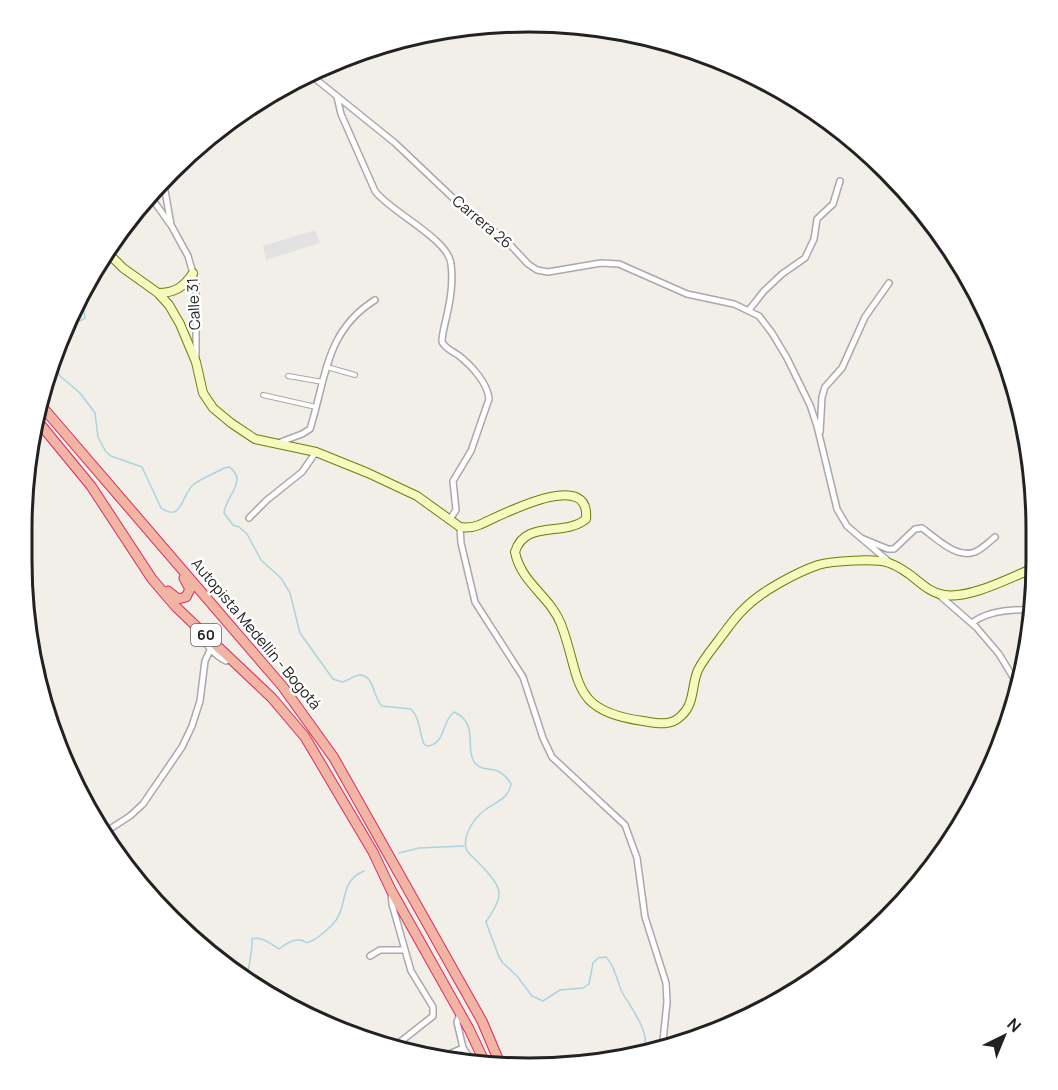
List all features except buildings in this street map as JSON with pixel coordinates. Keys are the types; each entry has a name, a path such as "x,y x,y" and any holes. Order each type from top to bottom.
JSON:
{"highway":[{"name":"Autopista Medellín - Bogotá","path":"45,411 284,687 317,733 334,758 482,1021 497,1057"},
{"name":"Autopista Medellín - Bogotá","path":"42,427 91,486 152,579 169,599 272,698 305,737 373,852 391,890 470,1029 482,1056"},
{"path":"128,545 138,550 174,598 186,597 190,589 188,584 163,554 160,543"}],"main road":[{"path":"112,257 123,268 158,293 176,315 196,362 200,386 213,408 247,435 273,444 316,452 350,465 417,496 460,527 468,528 478,525 513,508 548,497 572,495 581,501 585,507 586,519 579,524 537,530 529,534 517,546 515,552 517,561 527,579 549,604 560,622 577,681 600,710 616,716 662,724 679,718 687,710 692,700 696,675 703,662 743,609 761,595 798,573 820,564 871,561 890,563 936,593 952,595 970,592 1026,571"},
{"path":"158,293 175,291 182,287 193,273"}],"street":[{"name":"Carrera 26","path":"316,80 394,143 473,218 503,237 528,264 537,270 548,272 601,263 619,264 687,294 734,304 749,310"},
{"path":"337,97 341,114 375,191 386,203 422,228 449,256 452,263 451,298 442,342 464,360 487,387 489,393 471,451 453,482 456,510 450,519"},
{"path":"840,181 833,204 817,219 814,239 805,258 782,274 749,310 759,316 772,333 810,405 837,509 857,537 890,563"},
{"name":"Calle 31","path":"165,190 171,225 185,250 193,273 196,292 196,362"},
{"path":"154,202 171,225"},
{"path":"820,440 822,397 825,387 842,368 861,323 889,283"},
{"path":"273,444 307,432 330,354 348,323 375,300"},
{"path":"326,366 355,375"},
{"path":"288,376 322,382"},
{"path":"263,395 316,407"},
{"path":"249,518 302,472 310,464 316,452"},
{"path":"460,527 461,543 475,602 523,677 543,738 552,757 625,825 637,858 645,917 666,983 667,1002 663,1040"},
{"path":"857,537 888,549 894,549 915,529 922,528 949,548 965,554 975,552 995,537"},
{"path":"936,593 972,623 999,654 1013,677"},
{"path":"972,623 1003,611 1023,610"},
{"path":"201,630 202,639 223,660 231,659"},
{"path":"110,829 143,804 182,747 200,701 205,661 211,648"},
{"path":"391,890 392,904 411,971 433,1007 434,1013 400,1042"},
{"path":"370,956 380,950 405,950"},
{"path":"460,1014 457,1022 463,1048 467,1054"},
{"path":"453,1052 463,1048"}],"shaded area":[{"path":"315,230 320,243 266,260 263,246"}],"waterway":[{"path":"77,321 85,318 83,309"},
{"path":"58,370 60,376 80,393 95,413 98,437 106,452 142,467 161,508 174,512 178,510 190,489 197,482 224,468 229,467 235,472 236,483 224,513 233,525 247,534 261,560 281,578 290,593 300,633 333,679 342,682 358,675 365,676 382,706 411,709 418,721 424,744 427,746 437,741 454,712 462,717 469,730 472,758 475,763 483,768 496,770 511,784 505,797 477,818 466,840 467,851 491,876 498,887 498,900 486,922 499,957 532,996 543,1001 560,990 583,988 589,984 593,963 598,958 606,957 642,1027 645,1045"},
{"path":"399,853 419,848 464,846"},
{"path":"248,972 252,939 263,940 279,949 294,940 302,940 306,943 315,939 337,918 350,882 364,871"}]}
